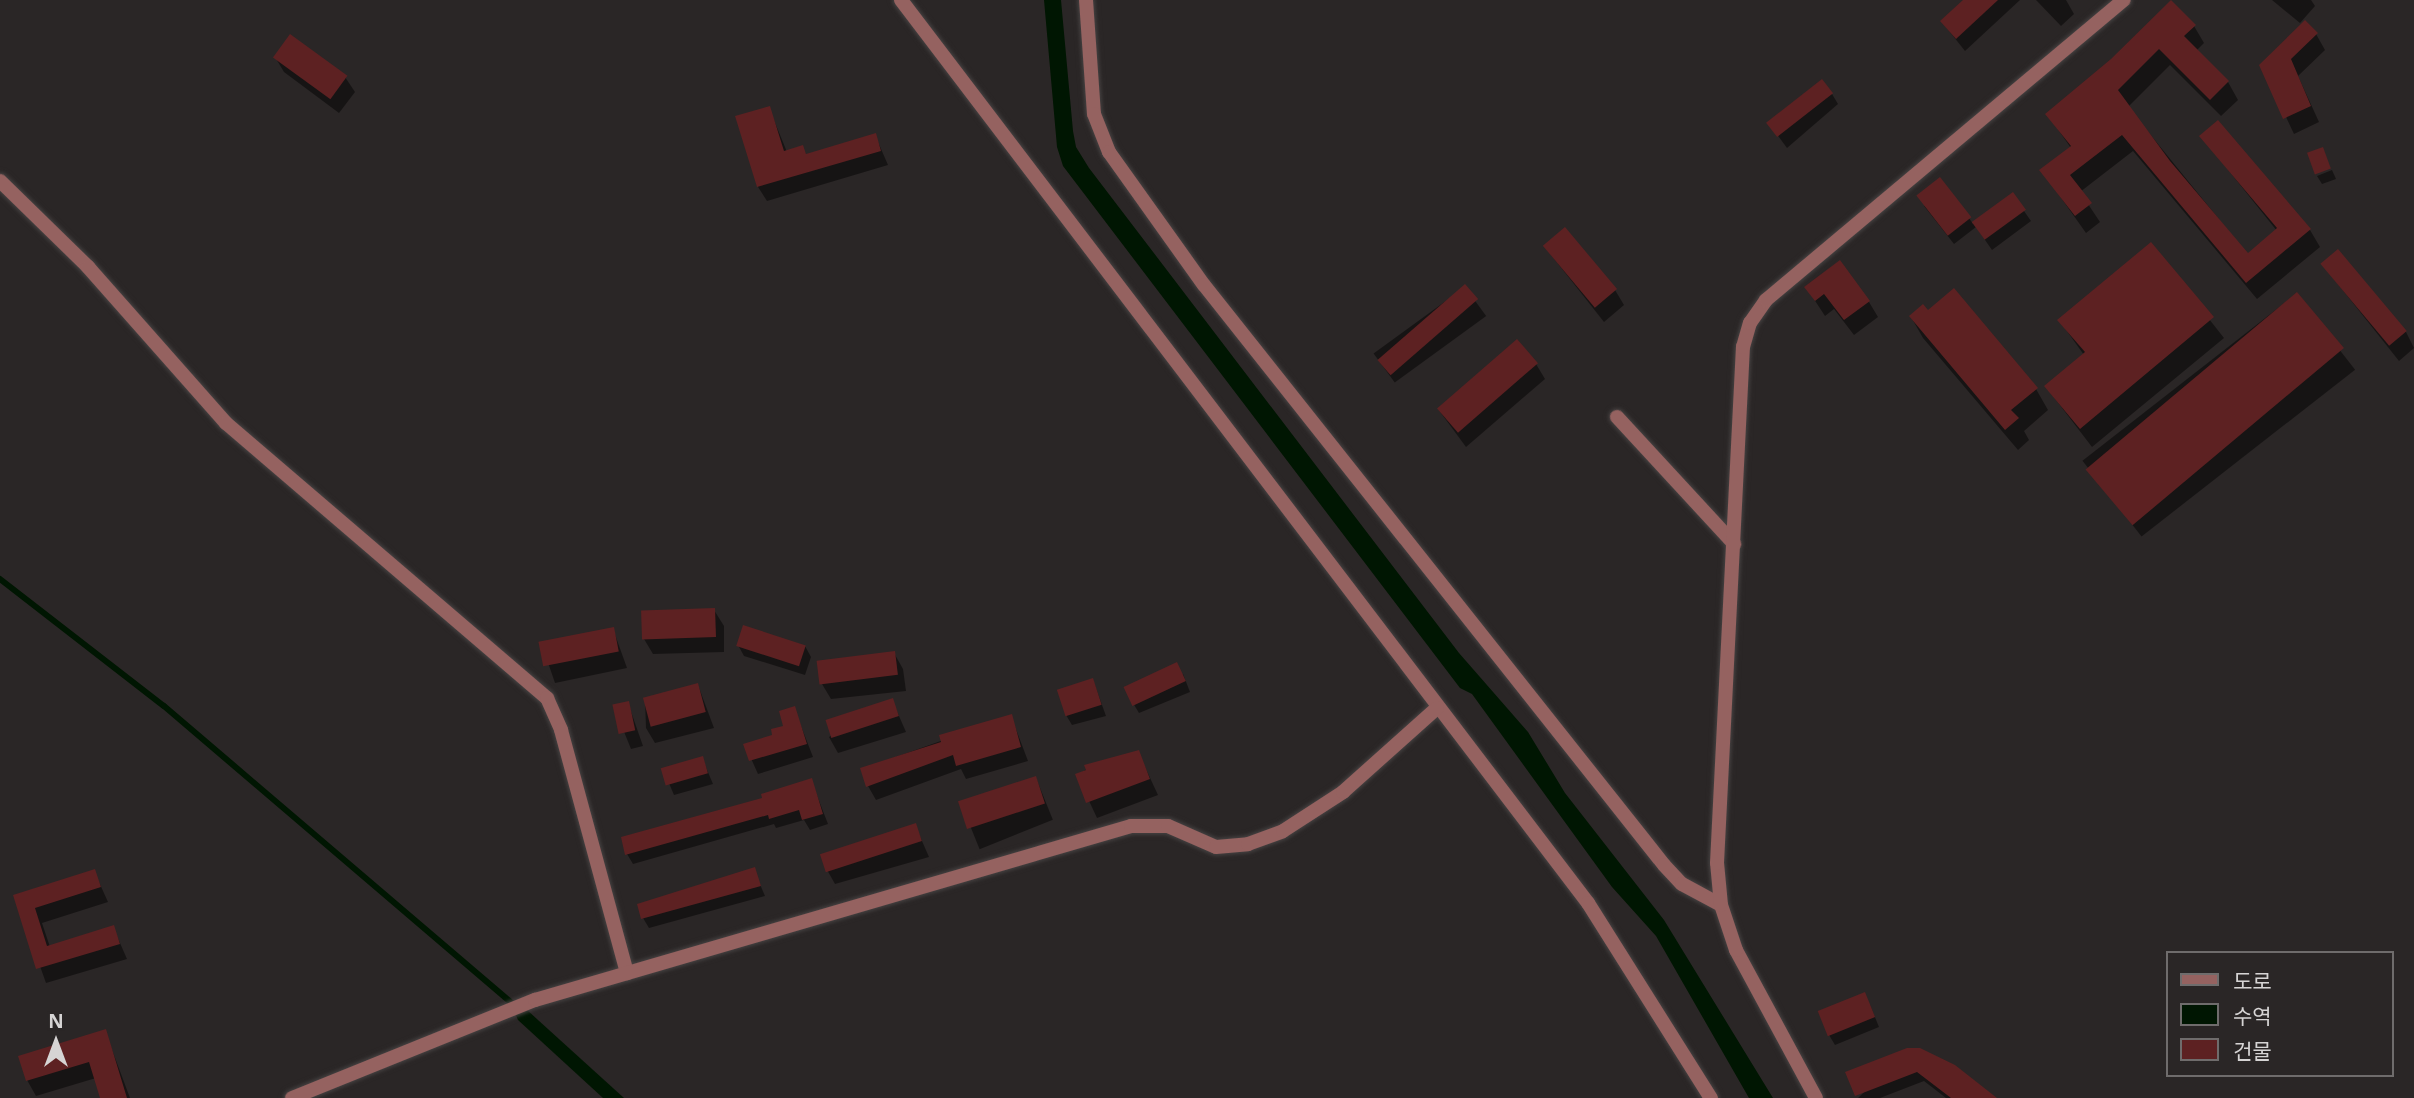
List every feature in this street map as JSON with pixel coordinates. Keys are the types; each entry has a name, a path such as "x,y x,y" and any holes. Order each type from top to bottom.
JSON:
{"street":[{"path":"901,0 1437,708 1588,903 1712,1098"},
{"path":"1086,0 1094,114 1109,152 1229,317 1664,865 1682,884 1721,905"},
{"path":"1816,1098 1736,950 1721,905 1717,863 1743,347 1750,323 1766,300 2124,0"},
{"path":"0,180 88,267 226,423 547,698 561,730 627,973"},
{"path":"1617,417 1734,544"},
{"path":"292,1098 535,1000 1131,826 1168,827 1216,847 1248,844 1283,831 1343,792 1437,708"}],"water":[{"path":"1044,0 1061,0 1073,131 1076,147 1089,168 1459,653 1528,732 1565,793 1664,920 1773,1098 1749,1098 1656,936 1612,887 1472,694 1460,688 1063,166 1057,147"},
{"path":"527,1010 624,1098 603,1098 518,1020 514,1011"}],"building":[{"path":"1963,0 1998,0 1956,39 1940,21"},
{"path":"2171,0 2196,25 2184,36 2229,81 2210,100 2159,49 2118,90 2170,161 2248,253 2277,228 2199,136 2218,120 2311,229 2246,283 2122,135 2070,175 2092,203 2075,216 2039,170 2071,146 2045,114 2111,59"},
{"path":"2305,20 2318,33 2291,59 2311,106 2283,119 2259,65"},
{"path":"290,34 347,76 330,99 273,57"},
{"path":"1822,79 1833,93 1777,137 1766,123"},
{"path":"770,106 784,151 803,145 806,154 876,133 881,151 757,187 735,116"},
{"path":"2323,147 2331,169 2315,174 2307,153"},
{"path":"1940,177 1971,217 1948,236 1916,195"},
{"path":"2013,192 2026,210 1985,240 1972,222"},
{"path":"1565,227 1617,289 1595,308 1543,246"},
{"path":"2151,242 2214,317 2080,429 2044,386 2085,352 2057,320"},
{"path":"2338,249 2407,331 2389,346 2320,264"},
{"path":"1840,260 1870,301 1844,320 1824,294 1815,301 1804,287"},
{"path":"1465,284 1478,299 1391,375 1377,360"},
{"path":"1954,288 2038,388 2011,410 2019,418 2005,430 1909,316 1923,304 1928,310"},
{"path":"2297,292 2344,348 2132,525 2086,469"},
{"path":"1517,339 1538,363 1458,433 1437,409"},
{"path":"715,608 716,637 642,640 641,611"},
{"path":"743,625 806,645 799,666 736,646"},
{"path":"614,627 619,652 543,666 538,642"},
{"path":"895,651 898,675 820,684 817,661"},
{"path":"1177,662 1186,681 1132,706 1124,687"},
{"path":"1093,678 1102,705 1066,716 1057,690"},
{"path":"698,683 706,712 651,727 643,698"},
{"path":"893,698 899,716 831,738 825,720"},
{"path":"629,701 635,730 619,734 612,705"},
{"path":"795,706 807,744 749,761 743,744 772,735 771,729 783,726 779,711"},
{"path":"1012,714 1021,747 956,766 953,755 866,787 860,768 941,742 939,735"},
{"path":"1139,750 1150,779 1086,803 1075,774 1086,770 1084,765"},
{"path":"703,756 708,773 666,785 661,768"},
{"path":"1036,776 1045,804 967,829 958,801"},
{"path":"812,778 823,814 802,820 799,810 769,819 768,815 625,855 621,837 762,798 761,794"},
{"path":"916,823 922,841 826,872 820,854"},
{"path":"755,867 761,886 641,919 637,904"},
{"path":"95,869 101,887 35,908 47,946 114,925 120,944 36,969 13,895"},
{"path":"1865,992 1875,1017 1828,1036 1818,1011"},
{"path":"106,1029 127,1098 100,1098 89,1062 26,1081 18,1056"},
{"path":"1907,1048 1920,1048 1955,1065 1997,1098 1951,1098 1917,1072 1855,1096 1845,1072"}],"waterway":[{"path":"0,579 164,706 516,1007"}]}
